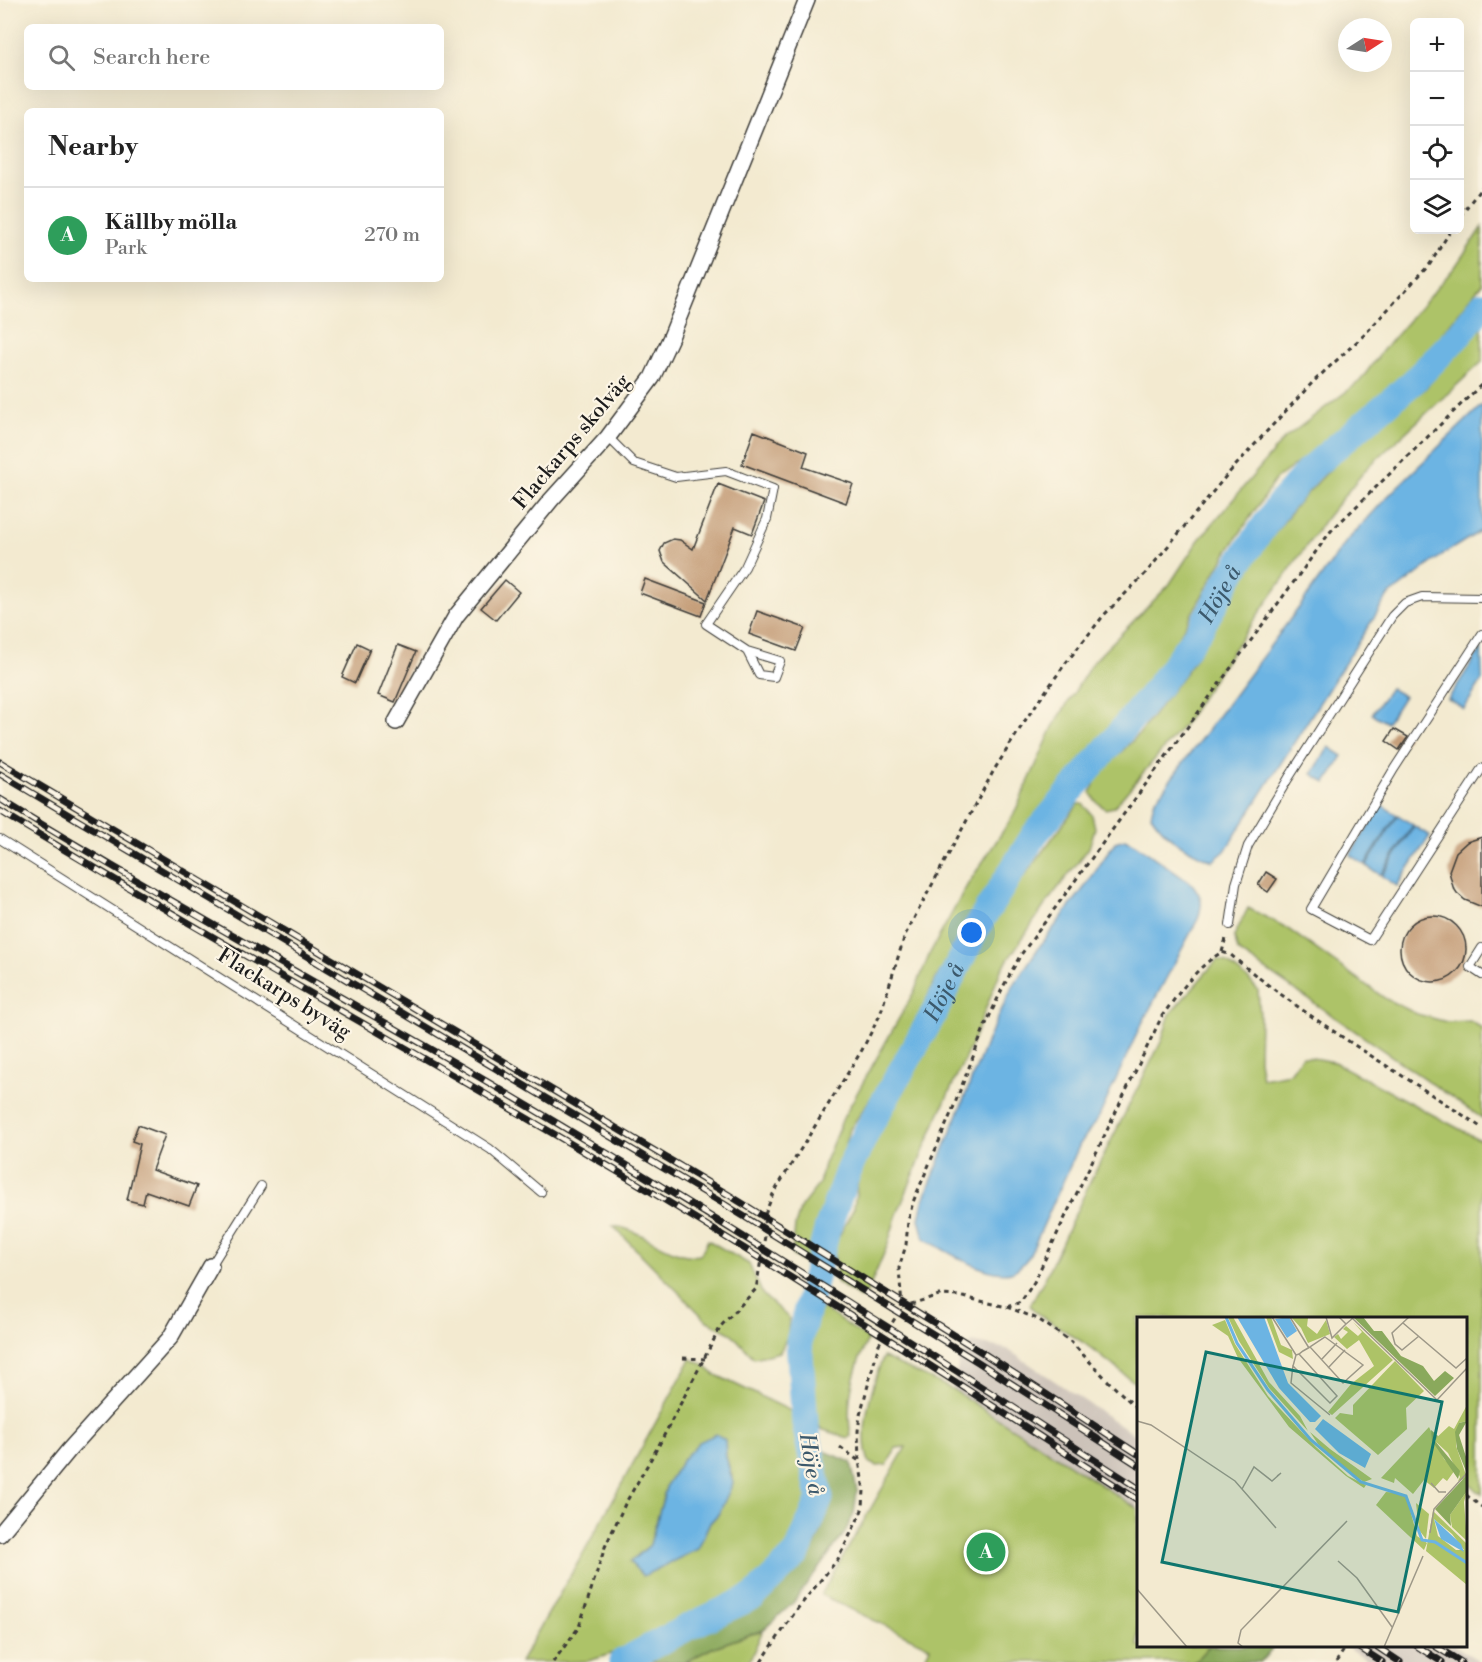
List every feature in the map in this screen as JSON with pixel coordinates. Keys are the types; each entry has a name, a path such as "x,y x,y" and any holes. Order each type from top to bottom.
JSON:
{"street":[{"name":"Flackarps skolväg","path":"396,722 456,616 551,500 608,436 652,378 671,337 807,0"},
{"path":"0,1534 69,1450 170,1338 211,1266"}],"lane":[{"path":"608,436 634,463 676,477 726,471 773,489 767,519 745,567 706,624 747,651 780,661 774,676 759,675 747,651"},
{"path":"1230,925 1236,884 1248,846 1392,616 1405,603 1422,597 1482,598"},
{"path":"1482,634 1394,769 1311,909 1370,940 1482,768"},
{"name":"Flackarps byväg","path":"0,839 490,1149 541,1192"},
{"path":"1482,948 1470,967 1482,975"},
{"path":"211,1266 261,1186"}],"path":[{"path":"1464,211 1482,187"},
{"path":"553,1662 579,1627 605,1547 625,1504 721,1326 756,1289 765,1236 764,1217 772,1194 862,1050 880,1015 905,935 994,770 1028,716 1104,615 1160,558 1226,476 1268,430 1313,382 1364,335 1423,272 1448,234"},
{"path":"761,1662 798,1608 827,1574 847,1542 863,1507 864,1490 859,1461 858,1431 860,1415 879,1344 902,1307 899,1268 906,1245 908,1221 985,1026 1020,956 1331,531 1482,384"},
{"path":"1007,1307 1021,1302 1034,1282 1162,1016 1183,988 1209,960 1222,952 1230,925"},
{"path":"1222,952 1231,955 1282,994 1381,1063 1482,1128"},
{"path":"902,1307 939,1295 959,1296 1007,1307 1038,1319 1070,1341 1137,1408"},
{"path":"683,1358 705,1359"},
{"path":"840,1448 859,1461"},
{"path":"1467,1496 1482,1507"},
{"path":"1336,1662 1344,1650"}],"shaded area":[{"path":"972,1342 1007,1349 1137,1436 1137,1508 952,1389 960,1359"},
{"path":"1348,1647 1457,1647 1481,1662 1371,1662"}],"green space":[{"path":"1482,227 1482,284 1411,373 1378,403 1275,480 1228,551 1160,669 1086,755 997,876 934,982 908,1043 850,1129 811,1267 792,1255 795,1226 801,1207 819,1184 824,1164 843,1118 915,990 930,953 968,884 1013,816 1053,727 1092,663 1169,585 1198,541 1284,439 1360,381 1383,350 1455,267"},
{"path":"1482,324 1482,362 1367,468 1327,517 1226,660 1183,726 1114,807 1105,809 1091,793 1097,776 1140,733 1191,665 1254,561 1297,504 1351,447 1424,390"},
{"path":"1078,804 1083,804 1092,815 1095,828 1089,848 1045,905 1001,970 972,1043 896,1217 888,1244 867,1293 861,1298 836,1282 836,1262 832,1249 854,1208 859,1172 869,1155 876,1133 905,1090 974,955 1018,884"},
{"path":"1248,908 1285,927 1386,999 1417,1014 1447,1022 1470,1021 1482,1028 1482,1118 1238,951 1234,936"},
{"path":"1217,960 1226,962 1258,990 1259,1060 1262,1078 1290,1073 1302,1056 1334,1062 1482,1141 1482,1494 1467,1483 1467,1317 1137,1317 1137,1384 1084,1343 1035,1312 1030,1305 1161,1042 1170,1014"},
{"path":"613,1226 636,1232 668,1249 689,1255 700,1255 708,1240 749,1264 763,1295 789,1318 788,1335 780,1352 754,1358 732,1334 707,1321"},
{"path":"824,1309 868,1339 852,1386 849,1411 851,1436 848,1438 821,1429 812,1415 812,1355 809,1332 811,1318 816,1310"},
{"path":"883,1357 952,1389 1137,1508 1137,1647 1215,1647 1198,1662 923,1662 930,1647 821,1595 906,1447 896,1448 887,1465 877,1466 869,1462 865,1437 866,1423"},
{"path":"691,1359 702,1364 714,1374 791,1411 806,1461 810,1500 801,1532 783,1557 741,1590 644,1640 611,1654 588,1661 520,1662","holes":["725,1440 726,1457 732,1476 719,1513 709,1524 698,1548 682,1556 630,1562 650,1545 667,1484"]},
{"path":"822,1450 851,1462 857,1491 854,1514 844,1534 793,1603 763,1630 714,1647 685,1662 648,1662 672,1644 736,1613 772,1592 803,1564 814,1547 822,1527 826,1505 826,1478 821,1458"},
{"path":"763,1630 749,1662 685,1662 714,1647"},
{"path":"1208,1647 1272,1647 1271,1651 1260,1662 1194,1662"}],"water":[{"path":"1482,405 1482,530 1445,553 1387,597 1225,851 1213,861 1178,843 1151,815 1154,802 1345,543 1392,492"},
{"path":"1481,649 1482,680 1464,709 1448,699"},
{"path":"1390,688 1404,696 1387,723 1372,714"},
{"path":"1329,747 1343,756 1326,783 1312,774"},
{"path":"1382,805 1397,815 1365,865 1350,855"},
{"path":"1398,815 1413,825 1381,875 1366,866"},
{"path":"1414,826 1430,836 1397,886 1382,876"},
{"path":"1125,839 1193,885 1201,901 1198,919 1139,1029 1099,1117 1080,1144 1029,1257 1014,1271 1001,1273 991,1271 954,1256 924,1238 919,1219 923,1202 988,1038 1013,986 1115,842"},
{"path":"716,1434 725,1440 726,1457 733,1483 719,1513 709,1524 698,1549 643,1576 630,1562 650,1545 667,1484 683,1459 699,1442"}],"building":[{"path":"754,431 808,452 803,467 853,484 846,503 742,464"},
{"path":"718,484 764,502 752,534 735,527 707,600 664,562 660,551 664,543 673,539 680,540 693,549"},
{"path":"645,579 706,602 701,616 640,593"},
{"path":"505,580 519,592 496,620 481,608"},
{"path":"757,611 805,628 796,651 749,634"},
{"path":"357,643 370,649 355,683 342,677"},
{"path":"398,645 416,652 395,702 378,695"},
{"path":"1394,729 1408,737 1399,750 1386,741"},
{"path":"1482,837 1482,907 1465,900 1457,893 1449,871 1456,852 1467,842"},
{"path":"1266,872 1277,879 1268,892 1258,885"},
{"path":"1433,916 1446,918 1456,926 1464,936 1466,949 1464,962 1456,972 1446,980 1433,982 1420,980 1410,972 1402,962 1400,949 1402,936 1410,926 1420,918"},
{"path":"138,1125 165,1135 152,1170 197,1186 189,1206 146,1191 143,1204 127,1200 140,1144 132,1141"}],"waterway":[{"name":"Höje å","path":"622,1662 754,1596 797,1554 820,1498 805,1423 799,1341 827,1230 848,1171 868,1129 933,1015 978,925 1035,834 1158,687 1200,629 1232,573 1280,503 1310,469 1413,382 1460,334 1482,305"}],"railway":[{"path":"0,762 729,1195 983,1353 1137,1453"},
{"path":"0,774 724,1204 1137,1464"},
{"path":"0,799 642,1174 891,1329 1137,1487"},
{"path":"0,811 156,904 551,1132 694,1218 886,1337 1137,1499"},
{"path":"1359,1647 1382,1662"},
{"path":"1378,1647 1400,1662"},
{"path":"1419,1647 1442,1662"},
{"path":"1437,1647 1461,1662"}],"place":[{"name":"Källby mölla","path":"986,1552"}]}
